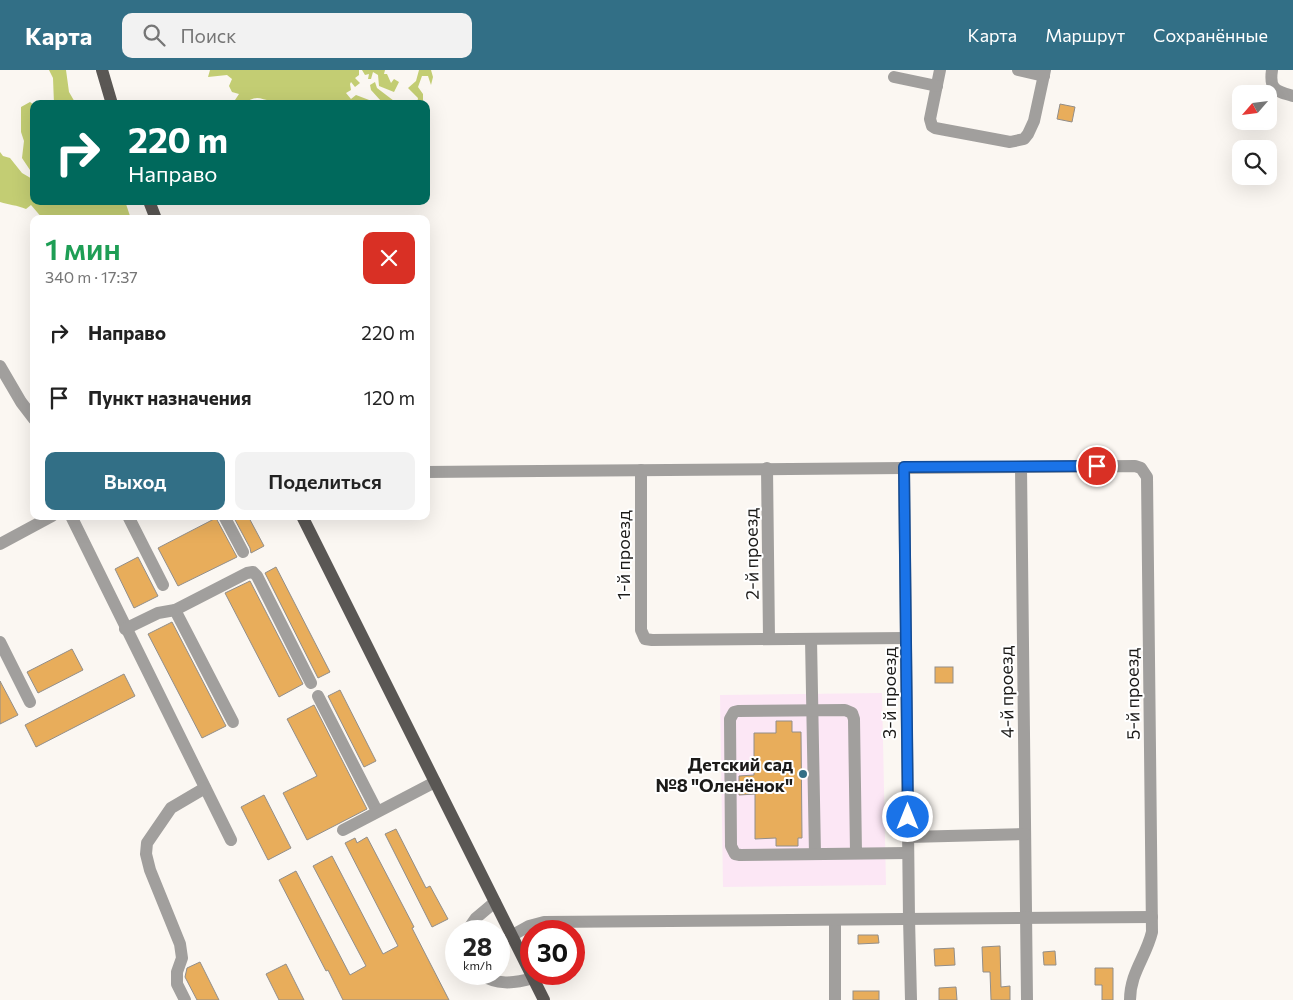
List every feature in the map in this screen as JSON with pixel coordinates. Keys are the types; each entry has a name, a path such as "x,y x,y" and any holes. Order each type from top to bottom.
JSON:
{"main road":[{"path":"102,70 111,100"},
{"path":"304,520 520,952"},
{"path":"536,985 544,1000"}],"street":[{"path":"940,70 930,119 932,126 1010,142 1024,139 1032,128 1044,73 1018,70"},
{"path":"1272,70 1271,84 1274,89 1293,96"},
{"path":"894,77 937,86"},
{"path":"0,366 30,414"},
{"path":"430,472 1021,466"},
{"name":"5-й проезд","path":"1021,466 1135,466 1145,472 1152,917 1150,940 1132,978 1130,1000"},
{"name":"4-й проезд","path":"1021,466 1027,1000"},
{"name":"3-й проезд","path":"904,467 911,1000"},
{"name":"2-й проезд","path":"767,468 770,639"},
{"name":"1-й проезд","path":"641,470 641,630 645,638 652,640 770,639"},
{"path":"0,544 45,520"},
{"path":"73,520 125,629 231,840"},
{"path":"130,520 163,585"},
{"path":"226,520 243,552"},
{"path":"125,629 158,613 175,610 253,572 257,576 311,683"},
{"path":"175,610 233,722"},
{"path":"770,639 906,638"},
{"path":"811,639 815,854"},
{"path":"0,642 30,702"},
{"path":"318,696 377,811"},
{"path":"856,854 854,719 852,714 845,710 738,711 731,716 731,846 735,854 740,855 856,854 908,853"},
{"path":"343,830 435,782"},
{"path":"186,1000 177,984 177,972 182,958 180,944 150,870 146,854 147,843 171,808 205,788"},
{"path":"908,837 1025,834"},
{"path":"475,920 495,902"},
{"path":"512,936 528,926 544,922 1152,917"},
{"path":"835,920 835,1000"}],"shaded area":[{"name":"Детский сад №8 \"Оленёнок\"","path":"882,693 886,885 723,887 720,695"}],"green space":[{"path":"49,70 66,70 69,92 74,100 54,100 53,78"},
{"path":"210,70 359,70 359,75 355,78 360,83 355,87 351,82 351,90 346,93 351,99 356,95 369,100 266,100 257,98 235,100 239,94 232,92 229,86 232,79 227,75 208,77"},
{"path":"362,70 385,70 384,74 387,74 391,83 394,79 399,82 394,92 379,86 378,75 373,72 371,79 368,79 369,74 365,75"},
{"path":"419,70 431,70 433,77 431,85 428,76 422,76 418,87 423,94 423,100 418,100 418,98 408,88 416,81"},
{"path":"375,82 377,88 393,100 380,100 371,90 370,85"},
{"path":"30,102 30,170 22,158 24,141 21,132 21,107"},
{"path":"0,152 3,156 10,158 22,173 30,178 31,205 26,209 0,202"},
{"path":"31,205 126,205 130,215 40,215"}],"building":[{"path":"1060,104 1075,107 1072,122 1057,119"},
{"path":"212,520 217,520 237,557 178,586 158,548"},
{"path":"235,520 250,520 264,546 251,553"},
{"path":"138,557 158,596 134,608 115,569"},
{"path":"276,567 330,672 318,678 265,573"},
{"path":"250,581 303,684 279,697 225,593"},
{"path":"172,622 226,726 202,738 148,634"},
{"path":"72,649 83,670 38,693 27,672"},
{"path":"935,667 953,667 953,683 935,683"},
{"path":"124,674 135,696 36,747 25,725"},
{"path":"0,681 18,715 0,724"},
{"path":"340,690 376,761 364,767 328,696"},
{"path":"314,705 367,809 307,840 283,793 317,776 287,719"},
{"path":"776,721 792,721 792,732 801,732 802,838 798,838 798,846 776,846 776,838 755,839 755,794 739,795 739,776 754,775 754,733 776,733"},
{"path":"264,795 291,848 268,860 241,807"},
{"path":"396,829 426,888 430,886 448,919 432,927 385,834"},
{"path":"367,837 414,927 412,928 449,1000 343,1000 279,880 296,871 350,975 366,966 313,866 332,856 383,954 398,946 345,843 355,838 357,843"},
{"path":"858,935 878,935 879,943 858,944"},
{"path":"1000,946 1001,987 1010,986 1010,1000 991,1000 990,972 983,972 982,947"},
{"path":"954,948 955,965 935,966 934,949"},
{"path":"1055,951 1056,965 1044,965 1043,952"},
{"path":"200,962 219,1000 197,1000 185,977 187,968"},
{"path":"286,964 304,1000 279,1000 266,974"},
{"path":"1095,968 1113,968 1113,1000 1102,1000 1102,985 1095,985"},
{"path":"956,987 957,1000 939,1000 939,988"},
{"path":"853,991 879,991 879,1000 853,1000"}],"place":[{"name":"Детский сад №8 \"Оленёнок\"","path":"803,774"}],"route":[{"path":"908,817 904,467 1097,466"}]}
